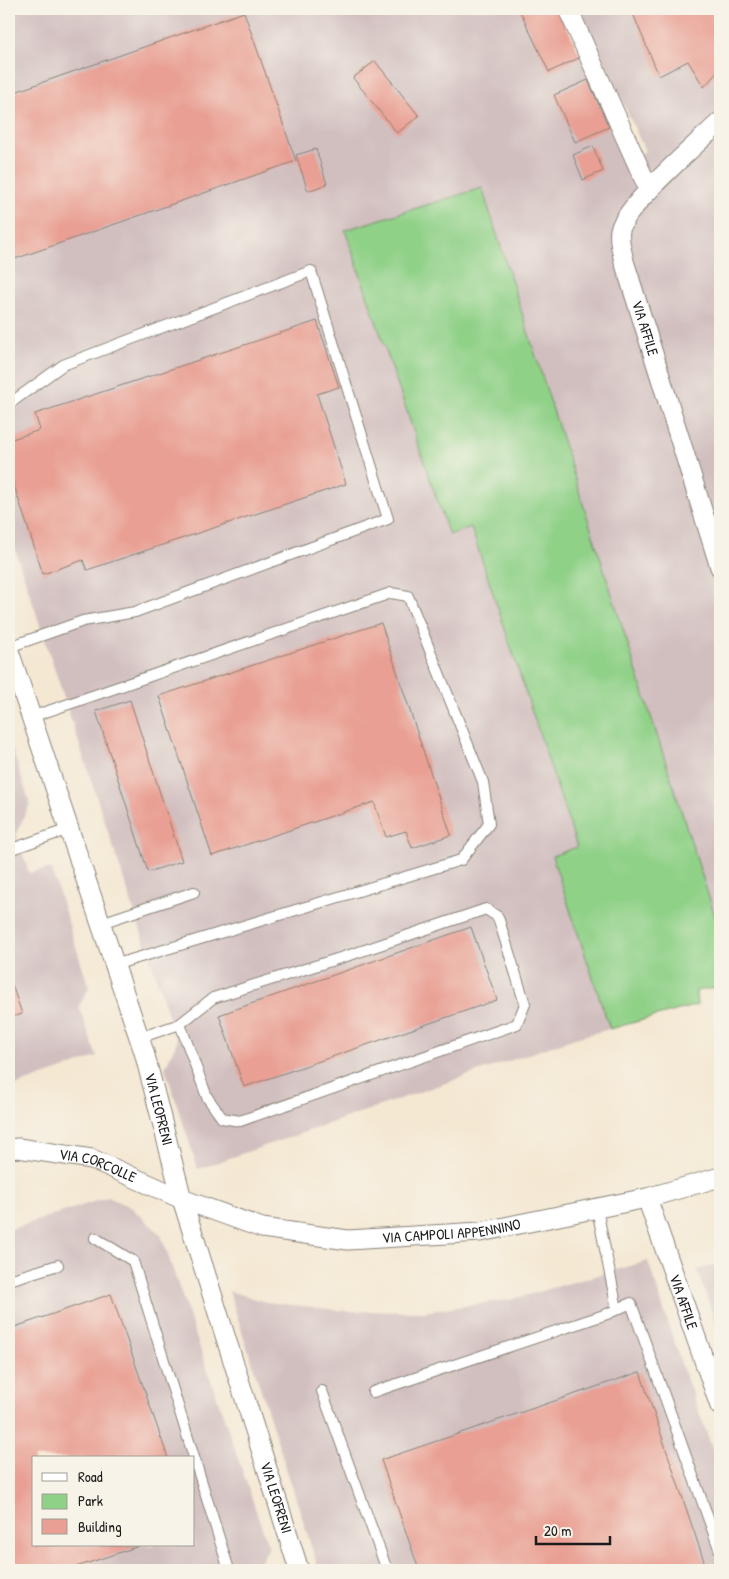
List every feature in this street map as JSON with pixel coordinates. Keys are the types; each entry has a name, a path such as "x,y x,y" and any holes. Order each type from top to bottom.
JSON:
{"street":[{"path":"568,9 649,190"},
{"name":"VIA AFFILE","path":"720,122 649,190 624,220 620,239 624,261 720,567"},
{"name":"VIA LEOFRENI","path":"9,651 139,1038 182,1199 299,1570"},
{"name":"VIA CORCOLLE","path":"9,1149 18,1148 92,1159 182,1199"},
{"name":"VIA CAMPOLI APPENNINO","path":"182,1199 262,1228 348,1240 480,1232 647,1198 720,1177"},
{"name":"VIA AFFILE","path":"647,1198 720,1406"}],"lane":[{"path":"9,404 63,365 311,271 388,519 134,612 83,621 9,647"},
{"path":"31,717 391,593 408,596 483,782 489,824 461,860 114,965"},
{"path":"9,850 69,829"},
{"path":"101,923 194,892"},
{"path":"139,1038 180,1024 213,998 356,953 486,909 498,917 525,1004 518,1024 240,1121 222,1118 207,1097 180,1024"},
{"path":"597,1209 617,1309"},
{"path":"95,1238 133,1261 194,1456"},
{"path":"9,1280 58,1265"},
{"path":"373,1392 631,1303 720,1551"},
{"path":"322,1391 387,1570"},
{"path":"195,1461 229,1570"}],"shaded area":[{"path":"9,9 559,9 627,161 645,151 580,9 720,9 720,932 482,188 345,231 450,535 471,527 577,848 552,856 610,1029 575,1038 198,1169 165,1068 177,1041 9,531"},
{"path":"9,739 30,804 16,833 29,873 51,868 89,988 79,1006 97,1057 9,1088"},
{"path":"108,1197 132,1208 161,1235 269,1548 254,1570 9,1570 9,1230"},
{"path":"648,1261 684,1372 720,1469 720,1570 319,1570 229,1291 266,1302 347,1311 424,1312 513,1299"},
{"path":"720,1264 720,1336 697,1270"}],"green space":[{"path":"482,188 720,932 720,987 696,991 697,1005 610,1029 552,856 577,847 471,527 449,535 345,230"}],"building":[{"path":"519,9 558,9 581,57 549,72"},
{"path":"631,9 720,9 720,69 704,87 688,61 659,76"},
{"path":"244,12 296,161 9,261 9,94"},
{"path":"375,61 419,116 397,133 353,78"},
{"path":"588,80 609,127 575,142 554,95"},
{"path":"593,146 603,171 583,180 573,155"},
{"path":"316,149 327,184 308,191 296,155"},
{"path":"317,321 339,387 317,394 346,484 87,570 83,560 43,574 9,470 9,440 40,430 35,414"},
{"path":"381,623 451,835 412,848 406,831 386,837 374,802 212,856 159,696"},
{"path":"130,700 182,861 148,872 96,711"},
{"path":"471,927 497,1000 244,1087 219,1015"},
{"path":"9,976 22,1014 9,1018"},
{"path":"111,1294 167,1456 32,1456 32,1546 139,1546 67,1570 9,1570 9,1329"},
{"path":"640,1372 707,1570 419,1570 381,1460"}]}
